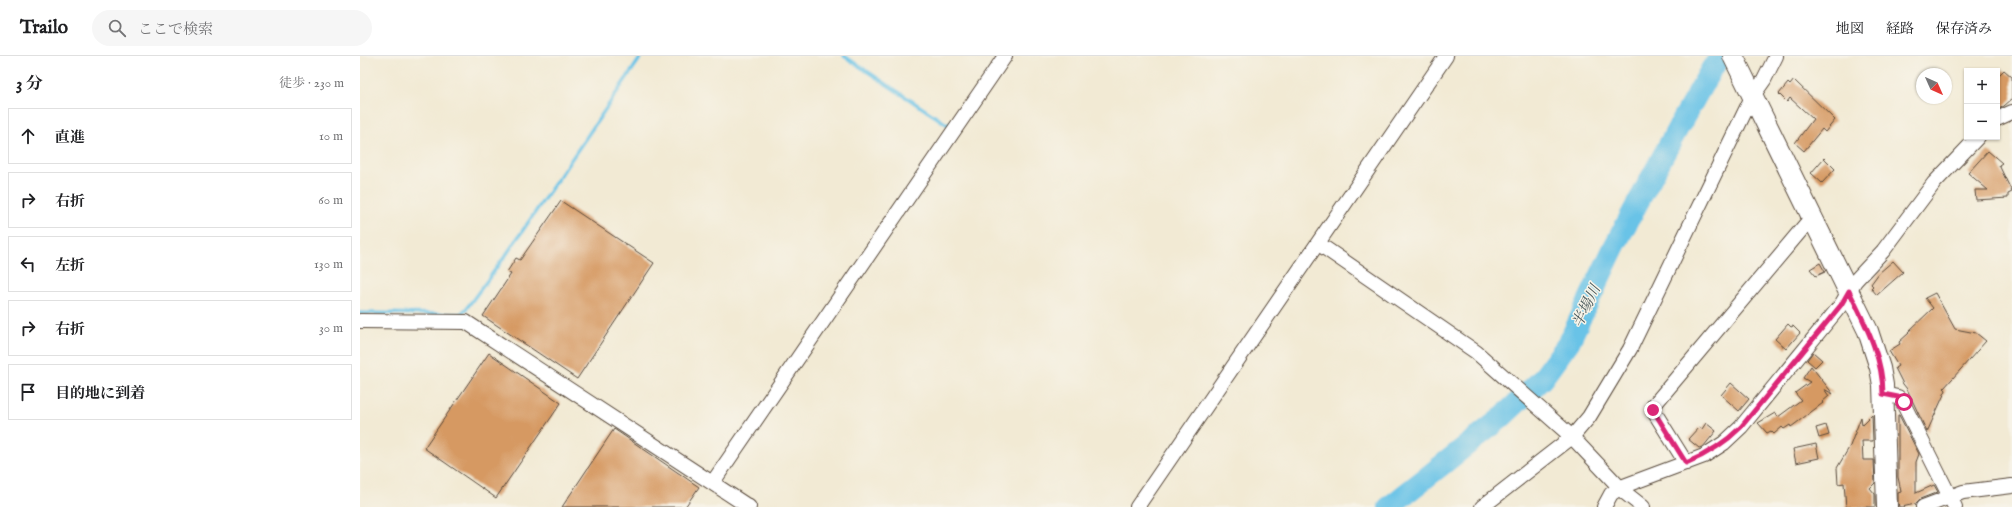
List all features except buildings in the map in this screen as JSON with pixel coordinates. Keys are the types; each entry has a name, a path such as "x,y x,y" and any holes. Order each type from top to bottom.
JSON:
{"street":[{"path":"713,482 1005,56"},
{"path":"1137,507 1319,244 1446,56"},
{"path":"1733,56 1849,291 1875,349 1880,368 1883,394 1887,507"},
{"path":"1482,507 1570,435 1588,417 1630,349 1751,93 1764,80 1776,56"},
{"path":"2000,118 2012,112"},
{"path":"1604,507 1611,494 1621,487 1704,456 1724,443 1741,427 1841,305 1855,281 1883,251 1934,183 1975,140"},
{"path":"1686,463 1653,410 1654,405 1812,217"},
{"path":"1319,244 1476,352 1505,376 1570,435 1621,487 1624,492 1643,507"},
{"path":"360,321 466,322 713,482 749,507"},
{"path":"1883,394 1898,397 1904,402 1952,502"},
{"path":"1923,507 1952,502 1963,492 2012,486"}],"waterway":[{"path":"844,56 948,125 953,122"},
{"name":"半場川","path":"1389,507 1500,419 1542,379 1569,342 1615,245 1678,128 1712,68 1722,56"},
{"path":"360,313 460,314 466,309 506,255 641,57"}],"route":[{"path":"1653,410 1686,463 1704,456 1724,443 1741,427 1841,305 1849,291 1875,349 1880,368 1883,394 1893,395 1904,402"}]}
